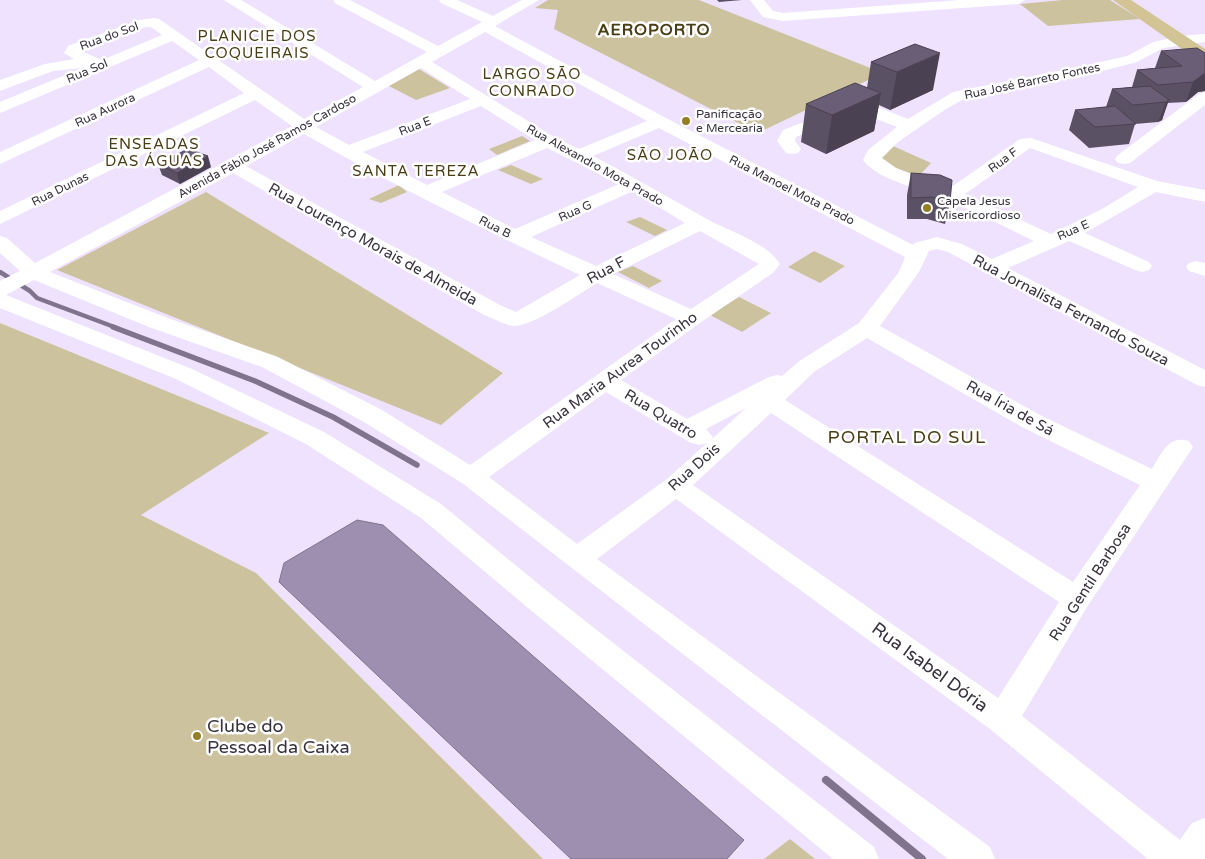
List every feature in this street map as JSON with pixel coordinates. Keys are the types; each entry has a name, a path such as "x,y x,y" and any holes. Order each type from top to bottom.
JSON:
{"main road":[{"path":"1122,0 1205,57"},
{"path":"1128,0 1149,0"},
{"path":"1181,22 1205,38"}],"street":[{"path":"231,0 374,87"},
{"path":"340,0 438,52"},
{"name":"Rua Manoel Mota Prado","path":"446,0 660,122 916,254"},
{"name":"Avenida Fábio José Ramos Cardoso","path":"1,293 31,274 233,166 532,0"},
{"path":"757,0 768,14 774,16 1009,0"},
{"path":"840,0 852,12"},
{"name":"Rua B","path":"149,22 154,22 174,35 304,127 348,152 515,237 692,318"},
{"name":"Rua do Sol","path":"97,63 72,53 73,49 149,22"},
{"name":"Rua Sol","path":"0,108 97,63 174,35"},
{"name":"Rua José Barreto Fontes","path":"952,195 890,172 872,160 874,154 902,124 959,95 1079,72 1132,59 1158,45 1180,40 1205,38"},
{"name":"Rua Aurora","path":"0,159 210,61"},
{"name":"Rua Alexandro Mota Prado","path":"422,62 548,141 634,184 700,223 765,257 770,264"},
{"path":"0,86 50,67 97,63"},
{"name":"Rua Dunas","path":"0,218 256,93"},
{"name":"Rua E","path":"348,152 482,100"},
{"path":"1124,159 1203,101"},
{"path":"792,149 786,141 789,134 850,109 869,110 902,124"},
{"path":"578,156 660,122"},
{"path":"427,192 548,141"},
{"name":"Rua F","path":"952,195 1026,143 1153,186"},
{"name":"Rua Lourenço Morais de Almeida","path":"233,166 492,310 514,319"},
{"name":"Rua G","path":"515,237 634,184"},
{"path":"1153,186 1205,196"},
{"name":"Rua E","path":"990,268 1068,234 1111,212 1153,186"},
{"path":"952,195 1049,241"},
{"name":"Rua F","path":"514,319 524,317 595,275 700,223"},
{"path":"1068,234 1142,266"},
{"path":"0,242 31,274 157,322 270,362 373,416 471,477 577,559 978,859"},
{"name":"Rua Jornalista Fernando Souza","path":"916,254 922,247 937,243 955,248 1205,380"},
{"name":"Rua Dois","path":"687,429 806,367 867,328 909,272 916,254"},
{"name":"Rua Maria Aurea Tourinho","path":"471,477 692,318 767,268 770,264"},
{"path":"1,293 58,325 184,374 314,438 431,511 537,600 861,859"},
{"name":"Rua Íria de Sá","path":"867,328 1031,421 1156,482"},
{"name":"Rua Dois","path":"577,559 676,486 716,447 806,367"},
{"name":"Rua Quatro","path":"606,381 716,447"},
{"path":"770,401 1077,599"},
{"name":"Rua Gentil Barbosa","path":"1002,719 1077,599 1180,447"},
{"name":"Rua Isabel Dória","path":"676,486 1002,719 1176,859"},
{"path":"1188,859 1205,835"}],"shaded area":[{"path":"548,0 699,0 883,73 758,133 554,29 558,10 535,8"},
{"path":"1063,0 1110,0 1140,19 1048,26 1020,4"},
{"path":"419,69 450,88 416,100 389,86"},
{"path":"522,136 530,141 497,155 489,149"},
{"path":"893,146 931,163 917,178 879,160"},
{"path":"511,165 543,179 531,184 498,170"},
{"path":"399,185 407,192 381,203 369,199"},
{"path":"206,192 503,373 441,425 57,270"},
{"path":"640,217 667,230 655,236 626,222"},
{"path":"814,251 845,266 820,283 788,267"},
{"path":"633,266 662,281 649,288 618,272"},
{"path":"739,297 771,313 742,332 710,315"},
{"name":"Clube do Pessoal da Caixa","path":"0,323 269,433 141,515 256,573 543,859 0,859"},
{"path":"357,520 383,525 744,840 727,859 571,859 279,582 284,563"},
{"path":"790,839 815,859 764,859"}],"building":[{"path":"915,44 940,53 897,72 871,62"},
{"path":"1197,48 1205,53 1205,73 1193,82 1158,85 1137,70 1182,66 1161,51"},
{"path":"855,83 881,93 832,115 806,104"},
{"path":"1150,86 1169,100 1166,102 1133,105 1112,89"},
{"path":"1115,106 1136,124 1095,127 1075,110"},
{"path":"188,149 208,156 177,173 158,164"},
{"path":"911,173 940,175 952,180 950,202 932,197 911,198"}],"waterway":[{"path":"0,272 30,291 37,298 117,328"},
{"path":"113,327 255,381 333,417 417,465"},
{"path":"826,780 922,859"}],"place":[{"name":"Panificação e Mercearia","path":"686,121"},
{"name":"Capela Jesus Misericordioso","path":"927,208"},
{"name":"Clube do Pessoal da Caixa","path":"197,736"}],"district":[{"name":"AEROPORTO","path":"654,30"},
{"name":"PLANICIE DOS COQUEIRAIS","path":"257,44"},
{"name":"LARGO SÃO CONRADO","path":"532,82"},
{"name":"ENSEADAS DAS ÁGUAS","path":"154,152"},
{"name":"SÃO JOÃO","path":"670,155"},
{"name":"SANTA TEREZA","path":"416,171"},
{"name":"PORTAL DO SUL","path":"907,437"}]}
